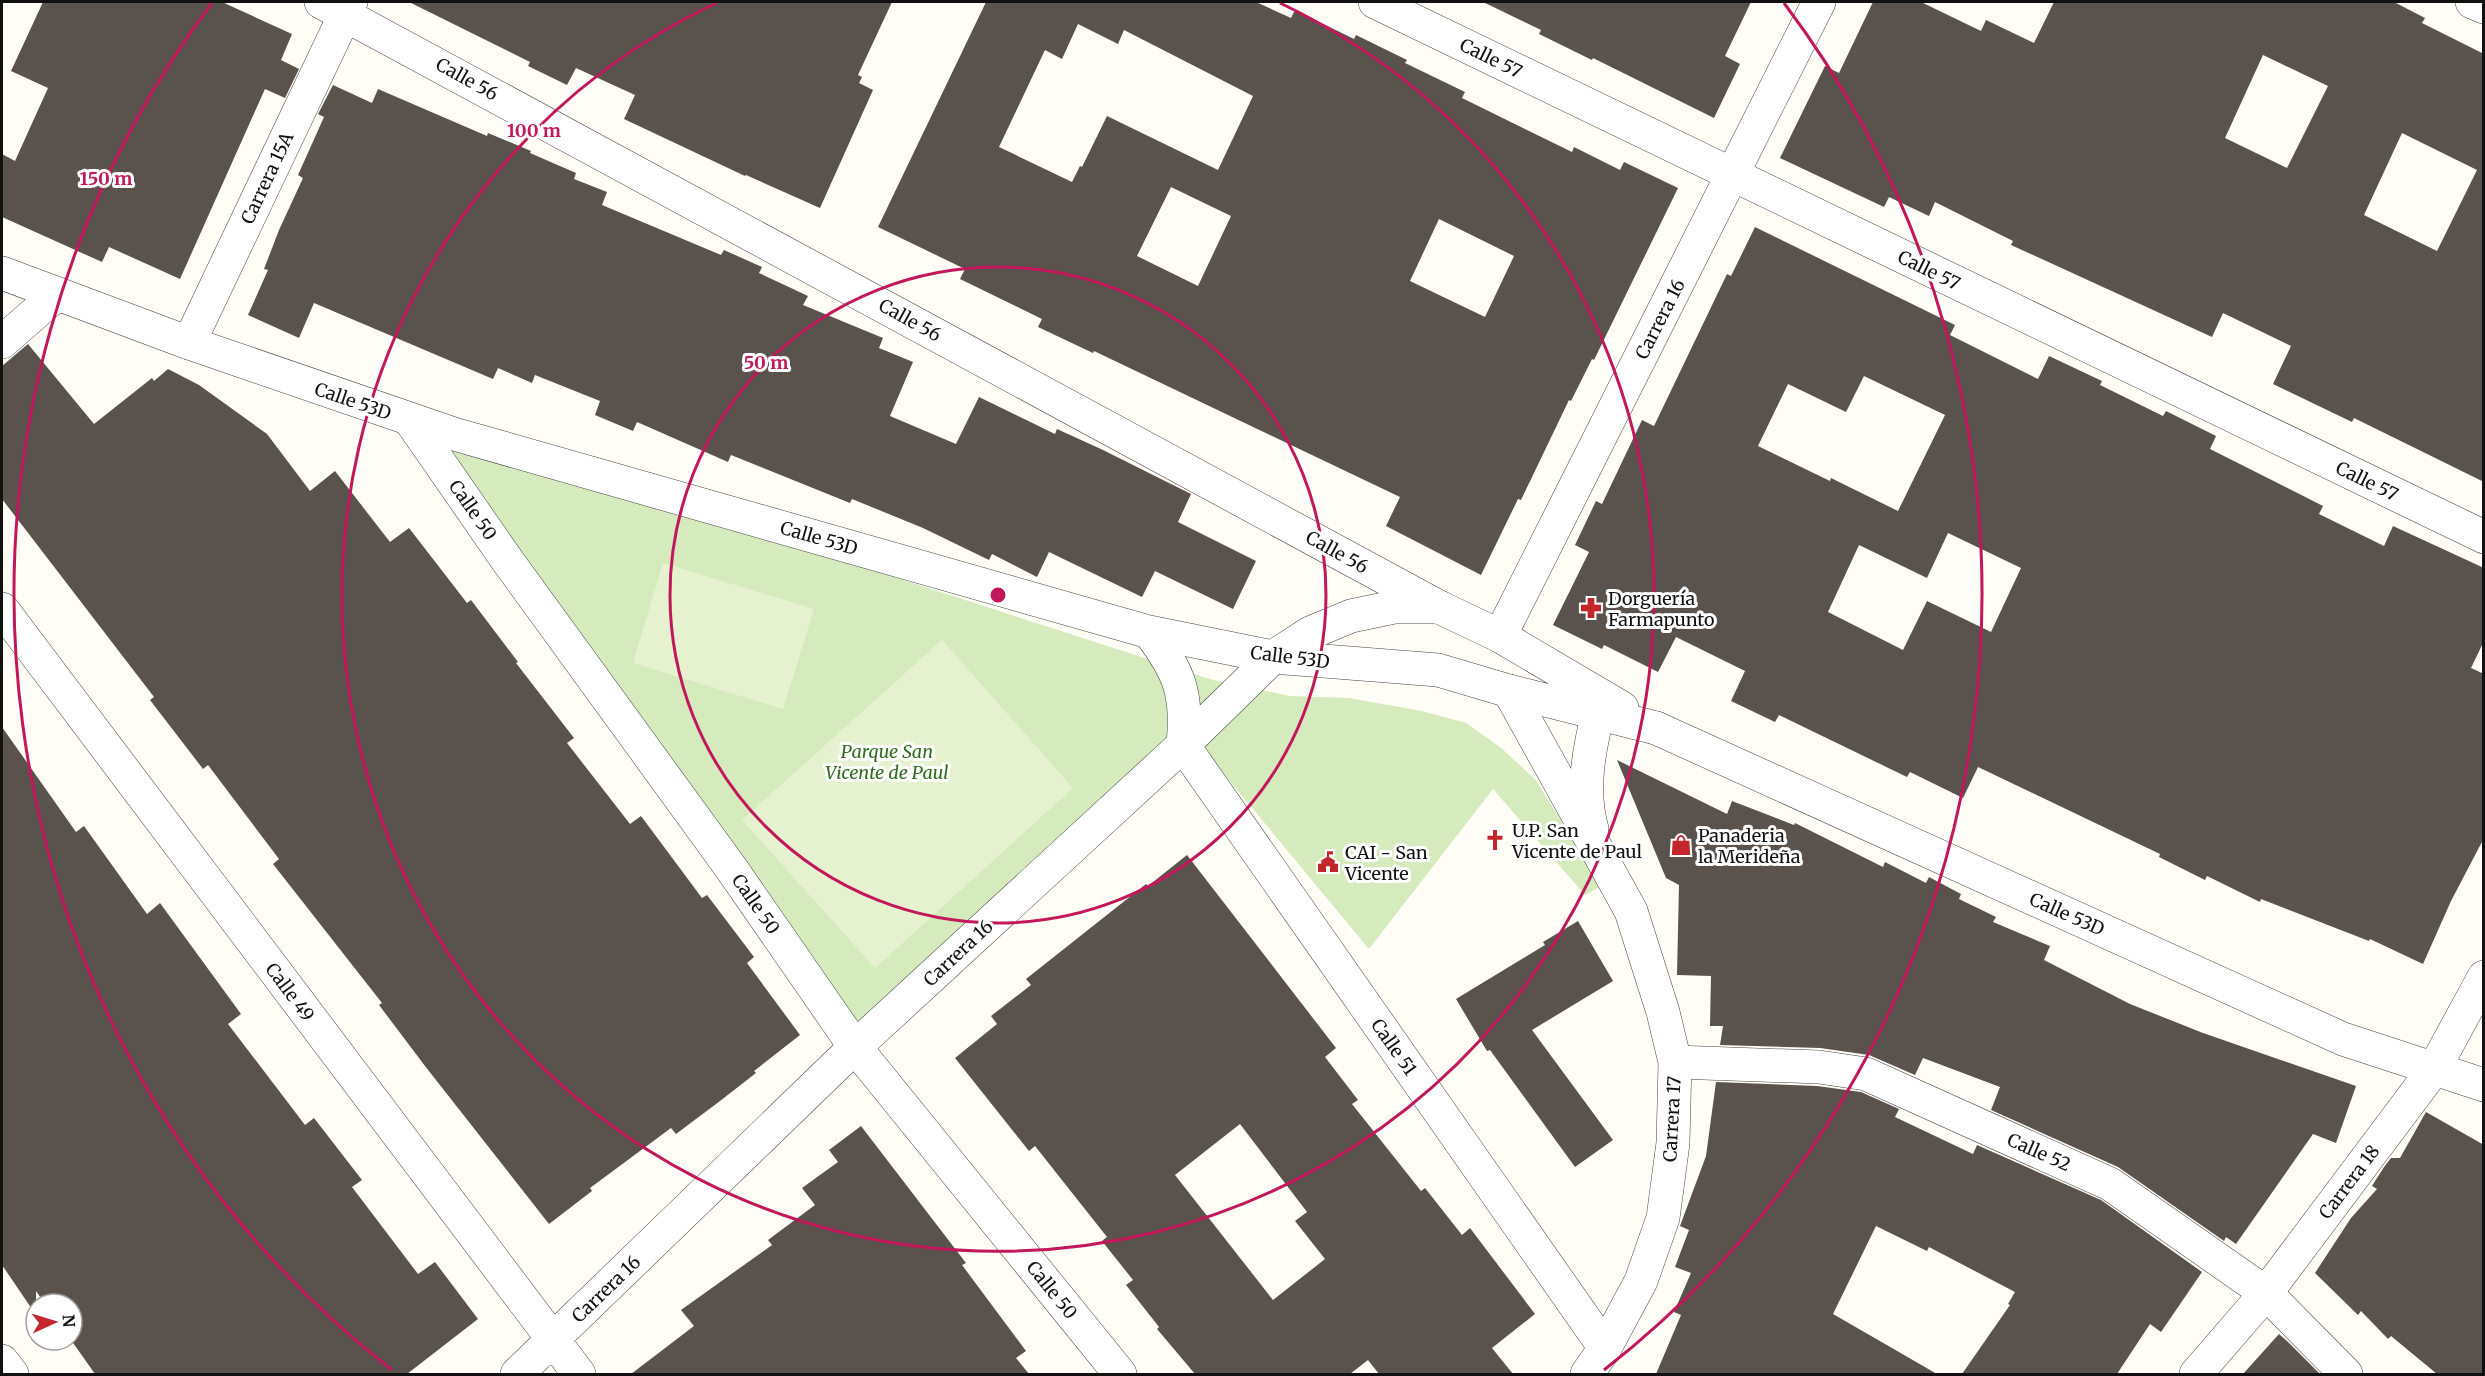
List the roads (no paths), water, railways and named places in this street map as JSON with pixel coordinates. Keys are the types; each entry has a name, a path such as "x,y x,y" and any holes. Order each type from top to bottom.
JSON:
{"street":[{"name":"Calle 57","path":"1375,2 2484,537"},
{"name":"Carrera 16","path":"1500,636 1819,2"},
{"path":"2472,2 2484,7"},
{"name":"Carrera 15A","path":"189,343 339,5"},
{"name":"Calle 56","path":"339,5 1438,607 1500,636"},
{"name":"Calle 53D","path":"2,273 189,343 453,434 1149,632 1273,657 1438,670 1509,691 1656,728"},
{"path":"2,342 57,294"},
{"name":"Calle 50","path":"410,420 507,560 730,868 855,1047 1120,1374"},
{"name":"Carrera 16","path":"517,1374 855,1047 1183,746 1273,657 1310,633 1351,616 1394,607 1438,607"},
{"name":"Calle 49","path":"2,609 579,1374"},
{"path":"1149,632 1168,657 1180,684 1186,715 1183,746"},
{"name":"Calle 53D","path":"1500,636 1656,728 2343,1039 2484,1085"},
{"name":"Carrera 17","path":"1509,691 1631,911 1663,1012 1675,1062 1673,1143 1663,1218 1641,1281 1596,1361"},
{"name":"Carrera 17","path":"1598,713 1589,749 1586,786 1590,823 1601,859"},
{"name":"Calle 51","path":"1183,746 1596,1361"},
{"name":"Carrera 18","path":"2196,1374 2266,1293 2433,1069 2484,977"},
{"name":"Calle 52","path":"1675,1062 1819,1067 1866,1074 2110,1184 2266,1293 2346,1374"},
{"path":"2,1361 12,1374"}],"place":[{"name":"Dorguería Farmapunto","path":"1591,608"},
{"name":"U.P. San Vicente de Paul","path":"1495,840"},
{"name":"Panaderia la Merideña","path":"1681,845"},
{"name":"CAI - San Vicente","path":"1328,862"}],"park label":[{"name":"Parque San Vicente de Paul","path":"887,762"}]}
